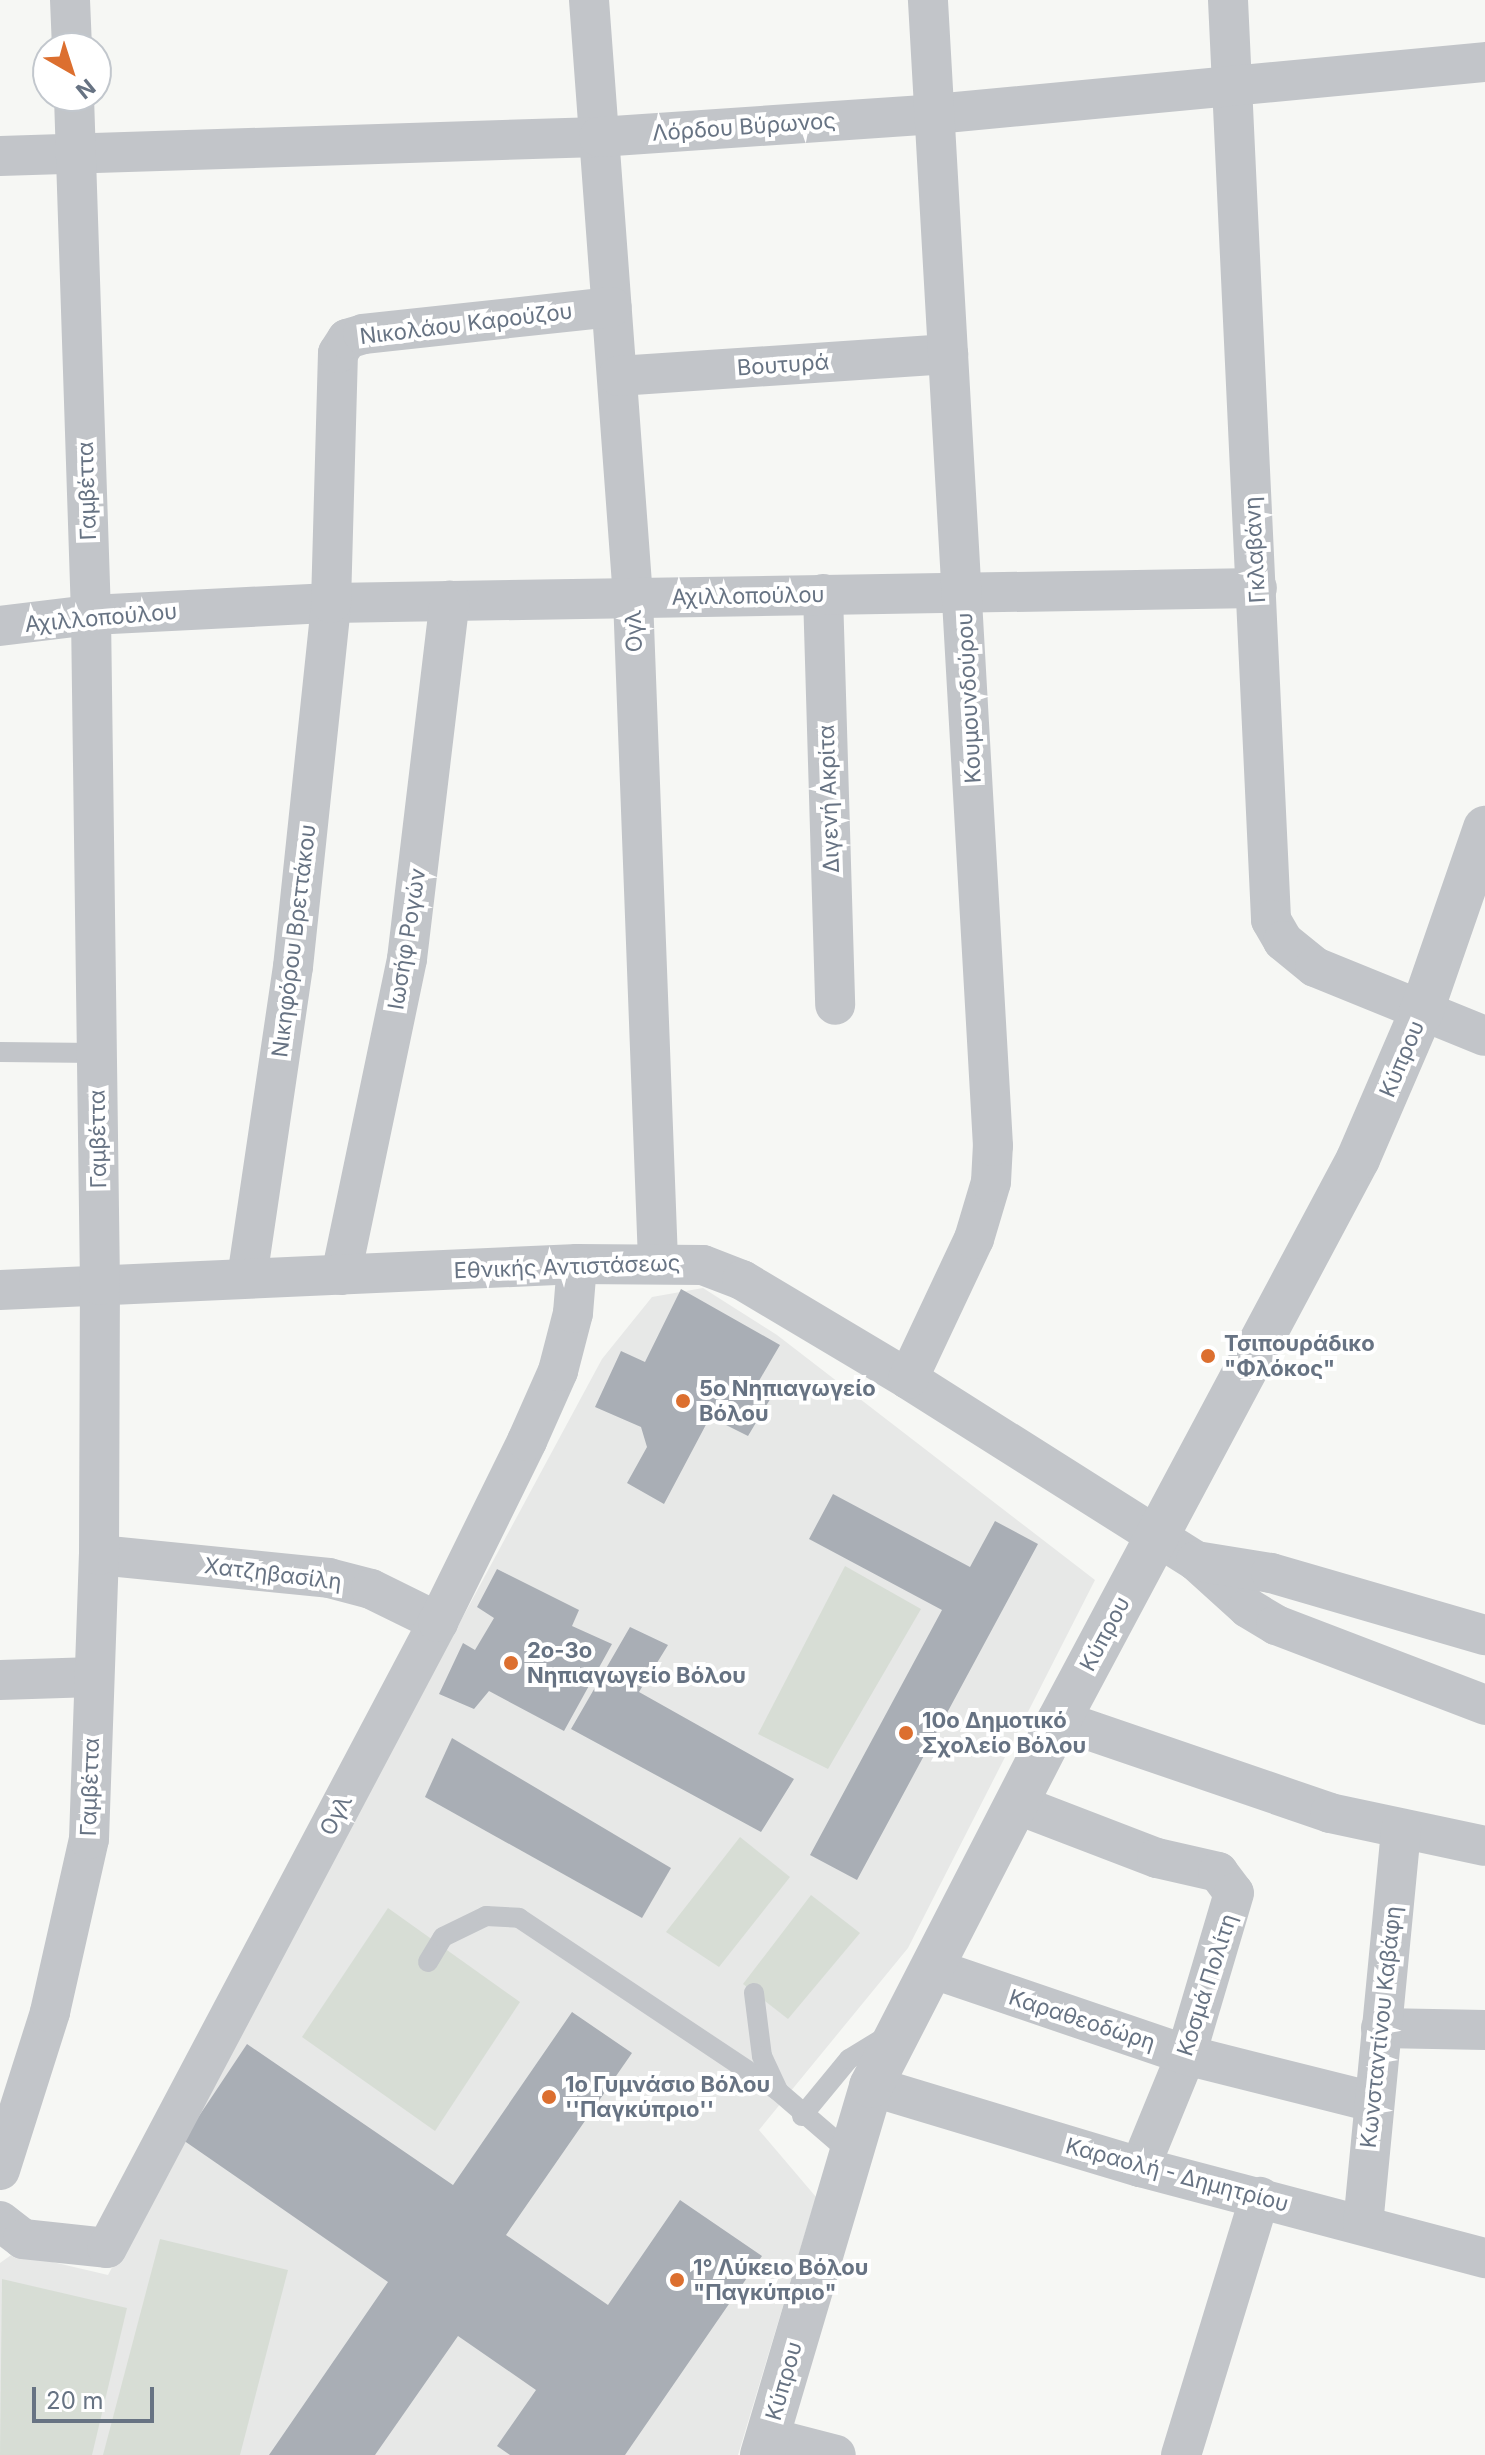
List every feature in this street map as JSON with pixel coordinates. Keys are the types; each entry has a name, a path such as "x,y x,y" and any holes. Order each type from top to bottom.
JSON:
{"street":[{"path":"70,0 71,32"},
{"name":"Ογλ","path":"589,0 633,598 658,1262"},
{"name":"Κουμουνδούρου","path":"908,1379 974,1239 991,1182 993,1146 928,0"},
{"name":"Γκλαβάνη","path":"1228,0 1257,588 1269,908 1275,929 1315,967 1421,1013 1485,1036"},
{"name":"Λόρδου Βύρωνος","path":"0,156 76,156 599,137 935,114 1485,62"},
{"name":"Γαμβέττα","path":"0,2170 50,2012 89,1839 99,1555 100,1285 91,615 75,112"},
{"name":"Νικολάου Καρούζου","path":"331,603 338,353 347,339 386,330 612,307"},
{"name":"Βουτυρά","path":"618,376 948,354"},
{"name":"Αχιλλοπούλου","path":"0,626 91,615 331,603 1257,588"},
{"name":"Διγενή Ακρίτα","path":"823,594 835,1005"},
{"name":"Ιωσήφ Ρογών","path":"341,1275 407,959 450,601"},
{"name":"Νικηφόρου Βρεττάκου","path":"247,1278 293,967 331,603"},
{"name":"Κύπρου","path":"765,2446 849,2152 871,2086 1059,1720 1338,1199 1421,1013 1485,828"},
{"name":"Εθνικής Αντιστάσεως","path":"0,1290 577,1264 658,1262 721,1270 908,1379 1196,1561 1248,1608 1276,1625 1484,1702"},
{"name":"Ογλ","path":"0,2221 23,2239 107,2248 438,1622 558,1371 573,1313 577,1264"},
{"name":"Χατζηβασίλη","path":"99,1555 329,1578 371,1589 438,1622"},
{"name":"Εθνικής Αντιστάσεως","path":"1196,1561 1301,1580 1485,1635"},
{"path":"0,1680 94,1677"},
{"path":"1059,1720 1330,1813 1485,1846"},
{"name":"Κοσμά Πολίτη","path":"1016,1804 1157,1858 1218,1872 1229,1881 1233,1908 1186,2055 1140,2167"},
{"name":"Κωνσταντίνου Καβάφη","path":"1363,2225 1401,1829"},
{"name":"Καραθεοδώρη","path":"931,1968 1186,2055 1373,2102"},
{"path":"1381,2028 1485,2030"},
{"name":"Καραολή - Δημητρίου","path":"871,2086 1140,2167 1485,2258"},
{"path":"1181,2455 1260,2197"},
{"path":"765,2446 836,2455"}],"lane":[{"path":"0,1052 97,1053"},
{"path":"428,1962 443,1937 475,1921 486,1916 519,1918 778,2091 802,2116 849,2152"},
{"path":"754,1993 762,2056 778,2091"},
{"path":"802,2116 849,2059 900,2028"}],"shaded area":[{"path":"703,1288 777,1335 1095,1580 908,1948 759,2130 816,2197 738,2455 0,2455 0,2263 14,2253 108,2275 602,1359 652,1297"},
{"path":"845,1566 921,1609 828,1769 758,1734"},
{"path":"740,1837 790,1877 719,1967 666,1932"},
{"path":"811,1895 860,1933 788,2019 743,1984"},
{"path":"388,1908 520,2002 435,2131 302,2037"},
{"path":"160,2239 288,2270 240,2455 103,2455"},
{"path":"2,2279 127,2308 92,2455 0,2455"}],"building":[{"name":"5ο Νηπιαγωγείο Βόλου","path":"681,1289 780,1345 756,1386 772,1396 748,1436 710,1417 664,1504 627,1483 647,1447 641,1427 595,1407 621,1351 645,1362"},
{"name":"10ο Δημοτικό Σχολείο Βόλου","path":"833,1494 970,1567 995,1521 1038,1544 857,1880 810,1855 942,1610 809,1539"},
{"name":"2ο-3ο Νηπιαγωγείο Βόλου","path":"497,1569 579,1610 572,1626 612,1644 564,1731 489,1691 474,1709 439,1694 463,1643 475,1650 494,1618 477,1607"},
{"path":"630,1627 668,1645 639,1692 794,1779 761,1832 571,1729"},
{"path":"452,1738 671,1868 642,1918 425,1797"},
{"path":"572,2012 632,2053 506,2235 608,2305 680,2200 762,2256 625,2455 510,2455 497,2446 536,2390 458,2336 375,2455 269,2455 388,2282 183,2140 247,2044 453,2185"}],"place":[{"name":"Τσιπουράδικο \"Φλόκος\"","path":"1208,1356"},
{"name":"5ο Νηπιαγωγείο Βόλου","path":"683,1401"},
{"name":"2ο-3ο Νηπιαγωγείο Βόλου","path":"511,1663"},
{"name":"10ο Δημοτικό Σχολείο Βόλου","path":"906,1733"},
{"name":"1ο Γυμνάσιο Βόλου ''Παγκύπριο''","path":"549,2097"},
{"name":"1° Λύκειο Βόλου \"Παγκύπριο\"","path":"677,2280"}]}
